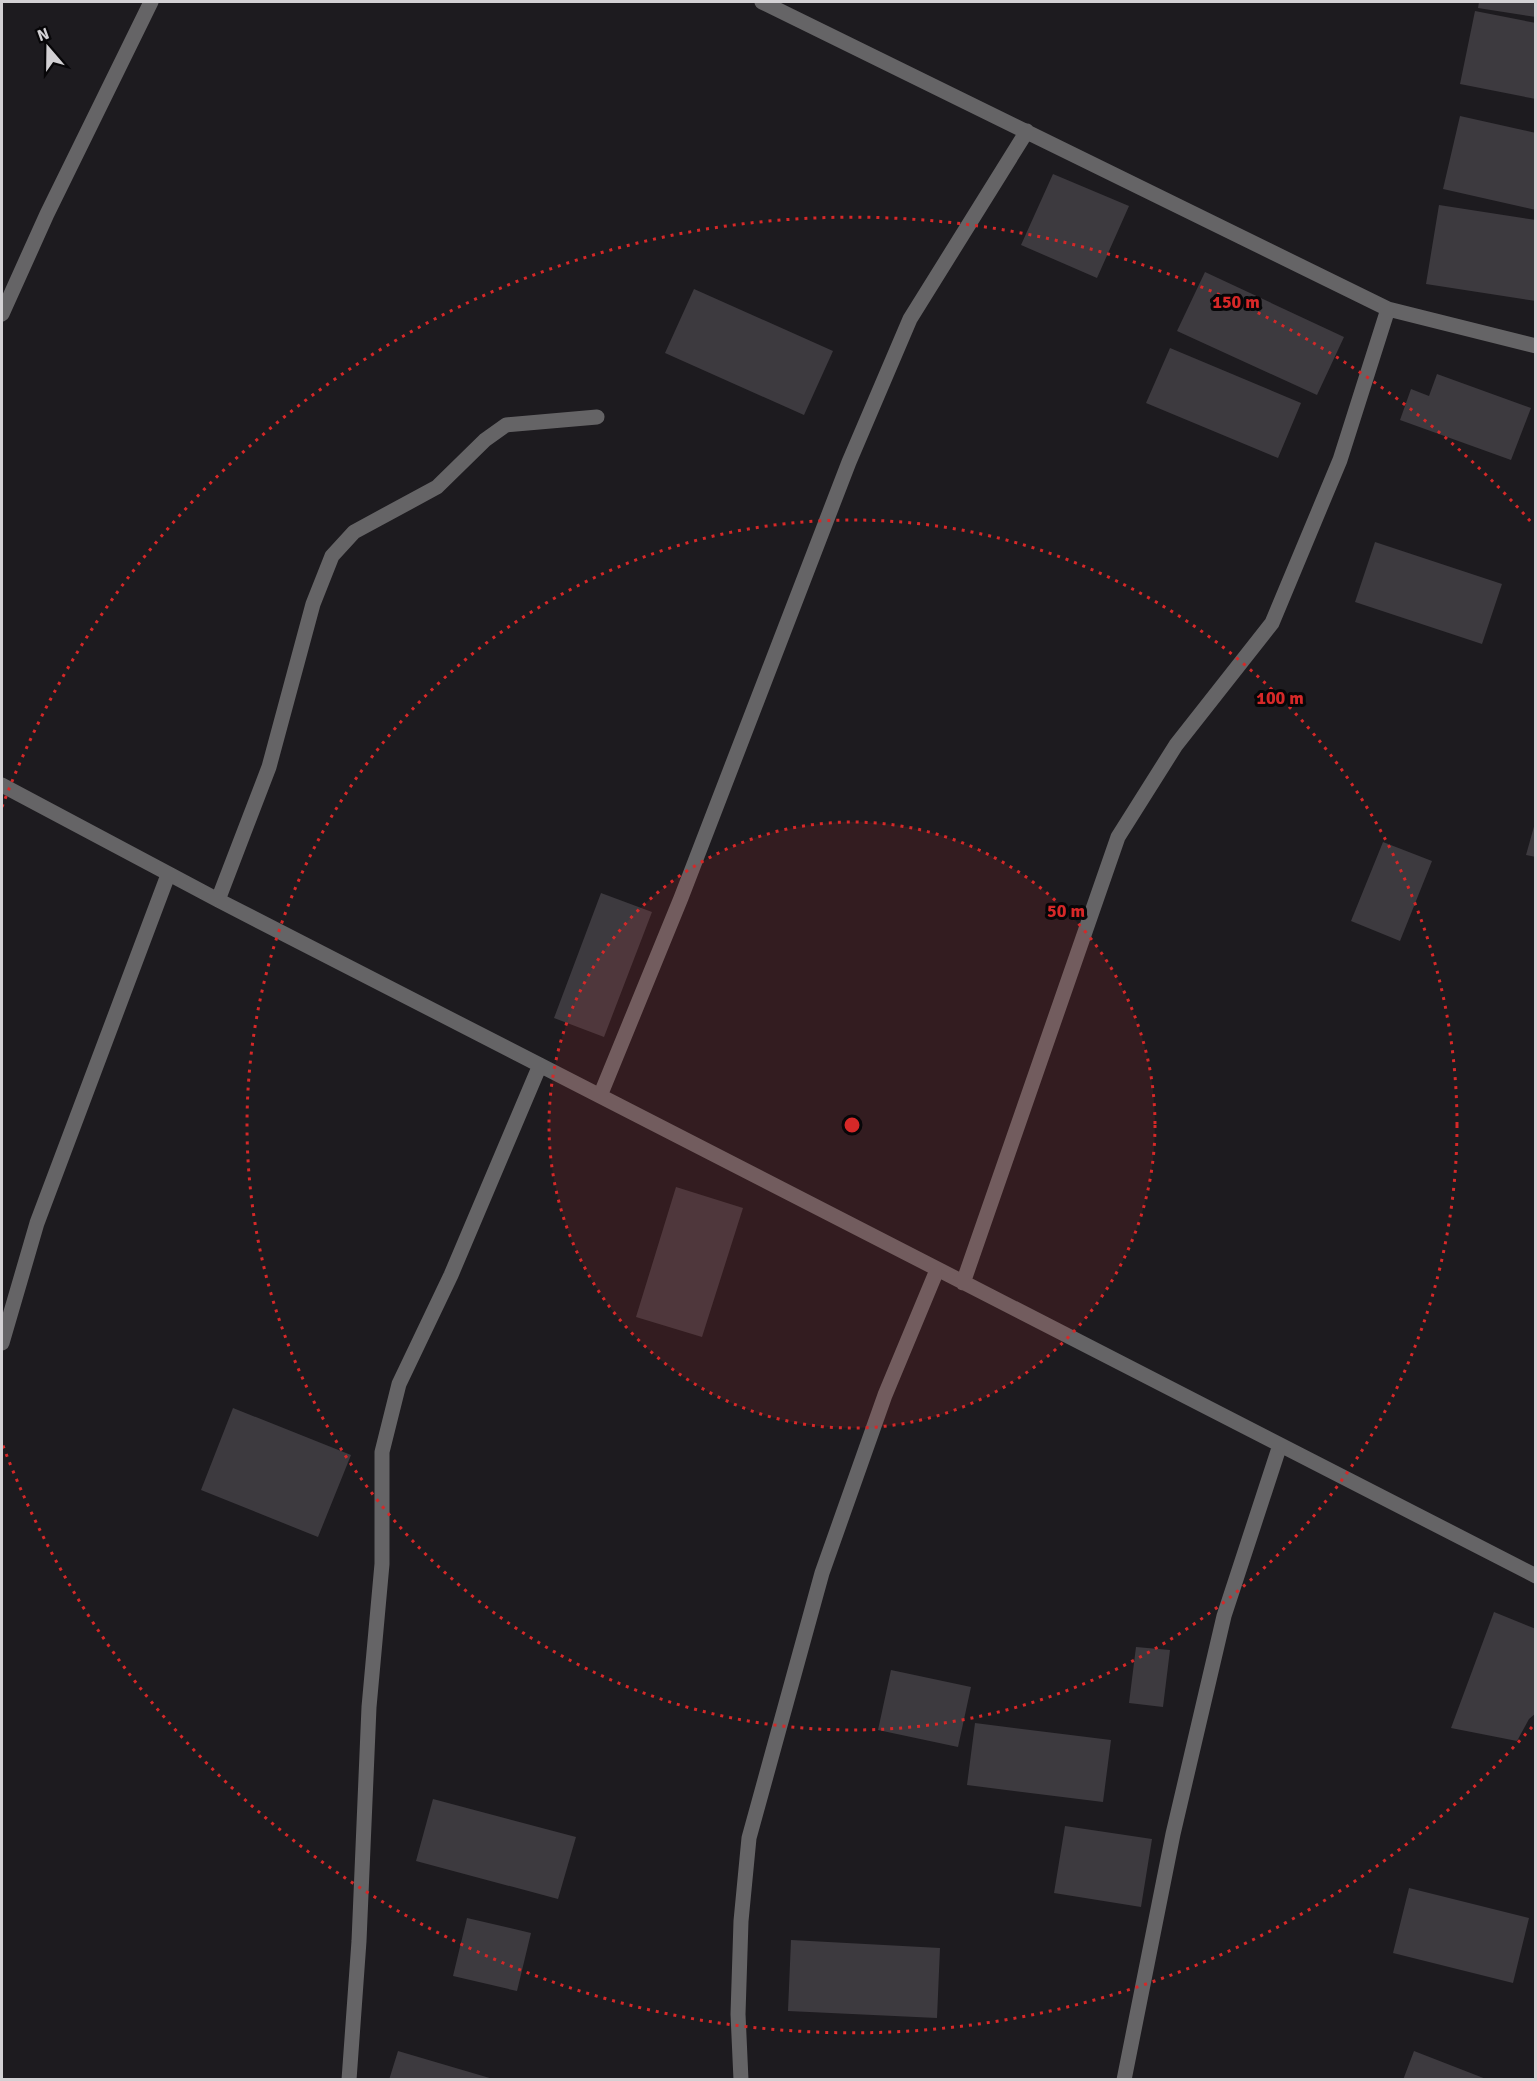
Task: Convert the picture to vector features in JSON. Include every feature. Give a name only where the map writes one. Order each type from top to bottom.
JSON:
[{"type":"street","points":[[2,314],[47,214],[151,2]]},
{"type":"street","points":[[762,2],[1388,309],[1536,346]]},
{"type":"street","points":[[600,1096],[685,887],[849,462],[910,319],[1027,131]]},
{"type":"street","points":[[963,1283],[1118,837],[1176,745],[1272,623],[1340,460],[1388,309]]},
{"type":"street","points":[[218,900],[269,767],[313,604],[332,556],[354,532],[436,487],[485,440],[506,425],[597,417]]},
{"type":"street","points":[[2,786],[168,875],[1536,1576]]},
{"type":"street","points":[[2,1343],[37,1222],[168,875]]},
{"type":"street","points":[[349,2079],[359,1941],[369,1707],[382,1564],[382,1452],[399,1384],[451,1275],[540,1065]]},
{"type":"street","points":[[741,2079],[738,2014],[741,1921],[748,1838],[822,1573],[885,1395],[937,1269]]},
{"type":"street","points":[[1124,2079],[1173,1834],[1224,1617],[1280,1445]]},
{"type":"building","points":[[1479,2],[1536,2],[1536,17],[1478,8]]},
{"type":"building","points":[[1475,11],[1536,23],[1536,99],[1460,84]]},
{"type":"building","points":[[1460,116],[1536,133],[1536,210],[1443,189]]},
{"type":"building","points":[[1053,174],[1129,206],[1097,278],[1021,245]]},
{"type":"building","points":[[1439,205],[1536,220],[1536,301],[1426,284]]},
{"type":"building","points":[[1205,272],[1344,337],[1317,395],[1177,331]]},
{"type":"building","points":[[694,289],[833,351],[804,415],[665,353]]},
{"type":"building","points":[[1170,348],[1301,403],[1278,458],[1146,403]]},
{"type":"building","points":[[1437,374],[1531,408],[1511,460],[1400,420],[1411,389],[1429,396]]},
{"type":"building","points":[[1375,542],[1502,584],[1482,644],[1355,602]]},
{"type":"building","points":[[1536,823],[1536,857],[1526,855]]},
{"type":"building","points":[[1383,842],[1432,861],[1400,941],[1351,921]]},
{"type":"building","points":[[601,893],[652,912],[604,1037],[554,1018]]},
{"type":"building","points":[[676,1187],[743,1208],[702,1337],[636,1317]]},
{"type":"building","points":[[233,1408],[351,1455],[318,1537],[201,1490]]},
{"type":"building","points":[[1494,1612],[1536,1629],[1536,1713],[1529,1719],[1517,1741],[1451,1728]]},
{"type":"building","points":[[1136,1647],[1170,1650],[1163,1707],[1129,1703]]},
{"type":"building","points":[[891,1670],[971,1687],[958,1747],[878,1730]]},
{"type":"building","points":[[975,1723],[1111,1740],[1103,1802],[967,1785]]},
{"type":"building","points":[[433,1799],[576,1837],[558,1899],[416,1861]]},
{"type":"building","points":[[1065,1826],[1152,1839],[1141,1907],[1054,1893]]},
{"type":"building","points":[[1409,1888],[1529,1918],[1513,1983],[1393,1953]]},
{"type":"building","points":[[467,1918],[531,1933],[517,1991],[453,1976]]},
{"type":"building","points":[[791,1940],[940,1948],[937,2018],[788,2011]]},
{"type":"building","points":[[398,2051],[493,2079],[493,2080],[389,2080]]},
{"type":"building","points":[[1414,2051],[1486,2079],[1486,2080],[1403,2080]]}]
